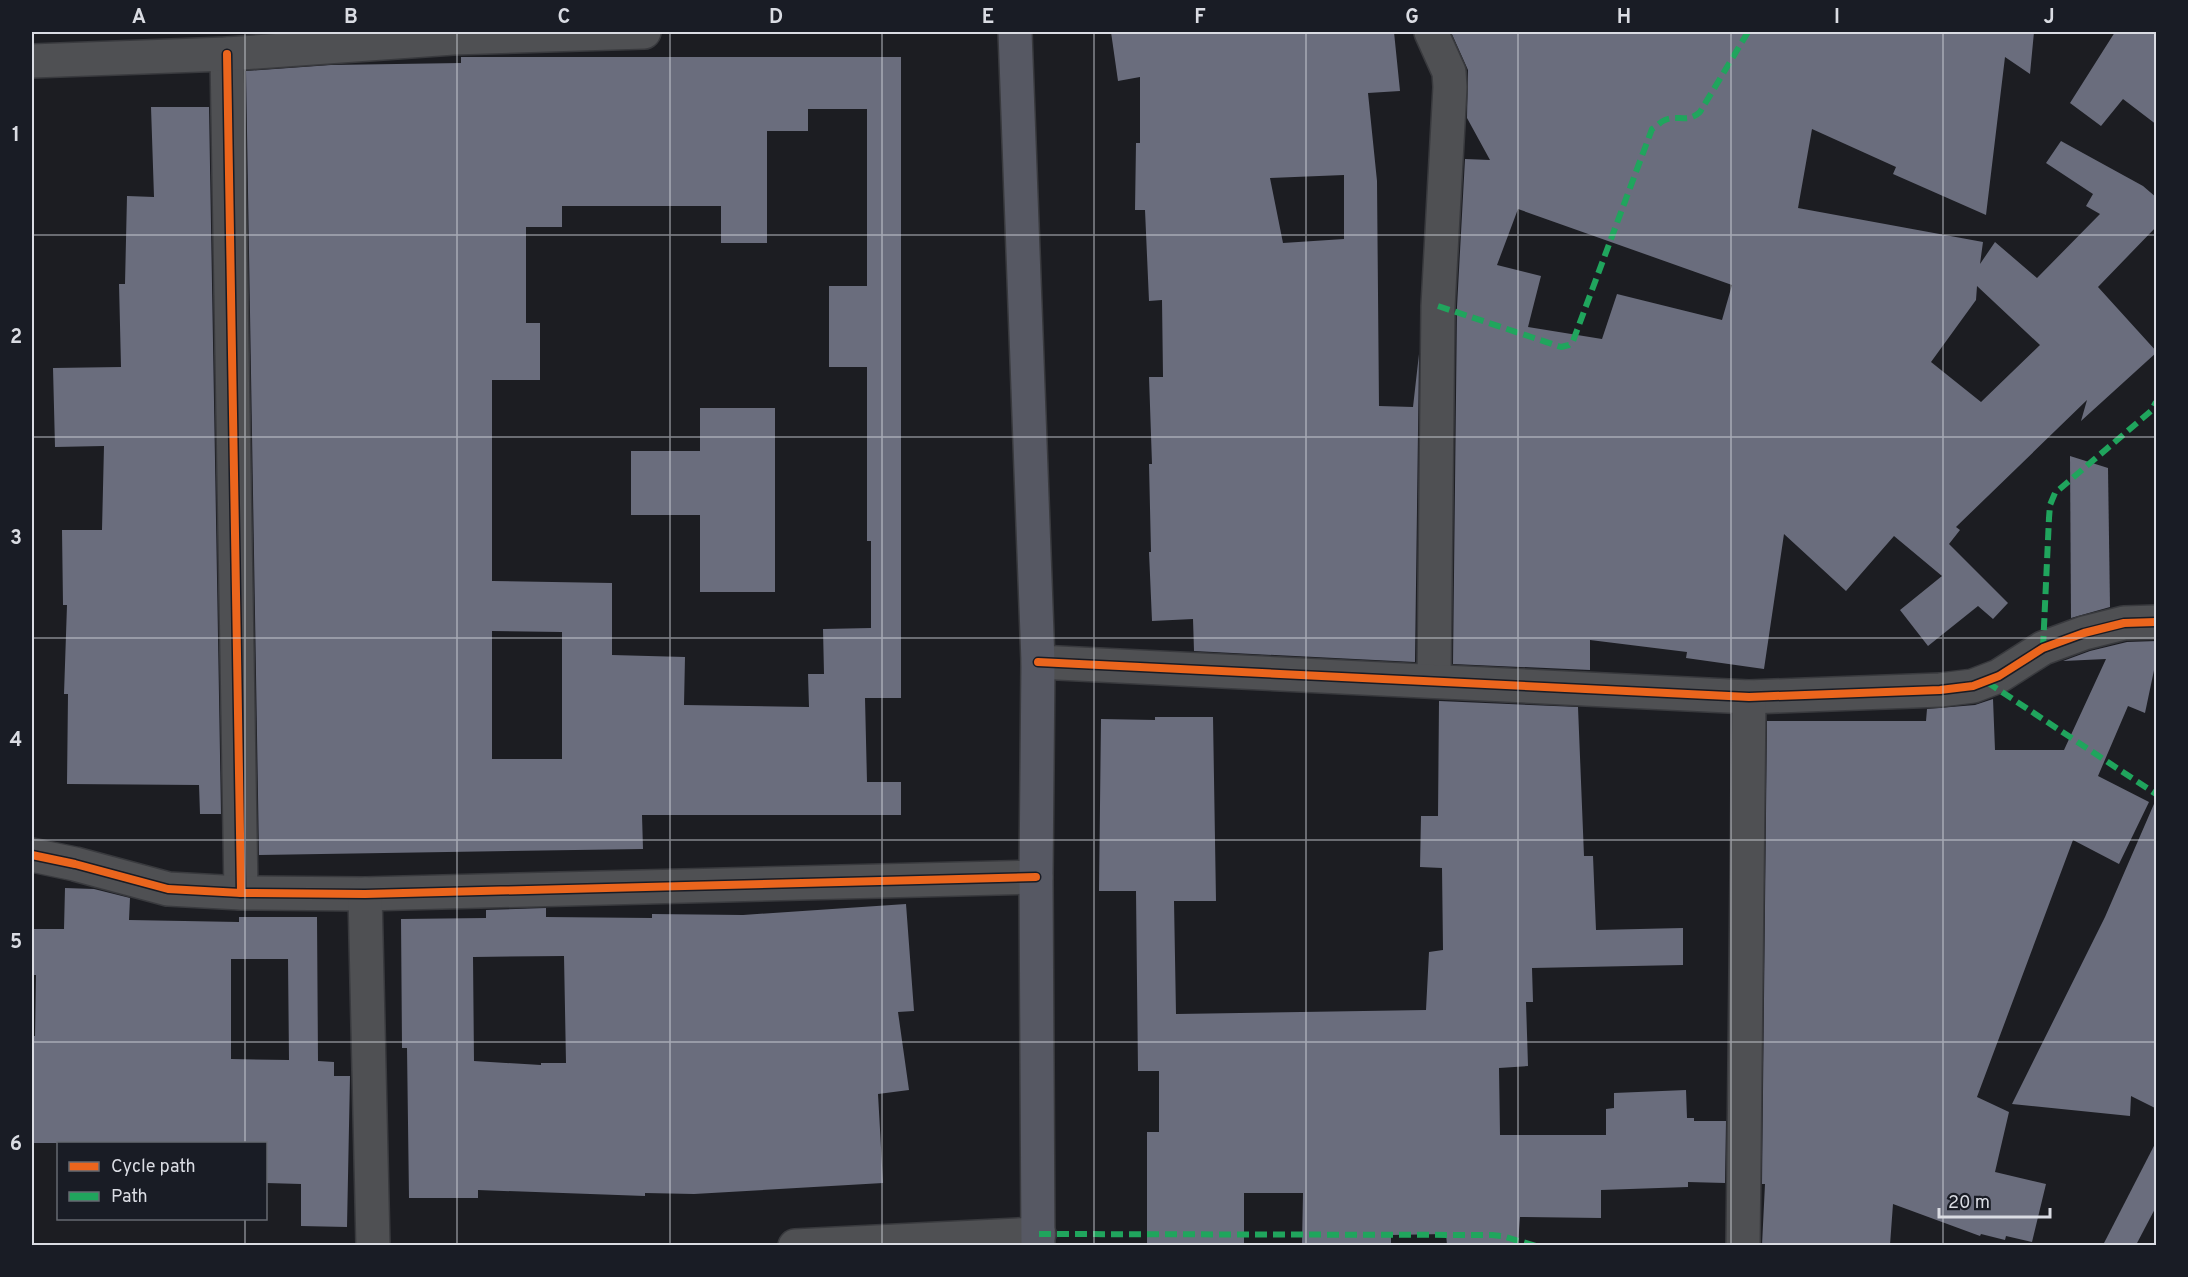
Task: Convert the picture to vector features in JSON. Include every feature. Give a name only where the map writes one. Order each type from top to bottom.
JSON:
[{"type":"highway","points":[[1015,32],[1038,662],[1036,877],[1038,1240]]},
{"type":"street","points":[[32,61],[227,54],[453,38],[644,32]]},
{"type":"street","points":[[1431,32],[1449,72],[1450,87],[1438,306],[1434,681]]},
{"type":"street","points":[[227,54],[241,893]]},
{"type":"street","points":[[1038,662],[1749,697],[1940,690],[1973,686],[1999,676],[2043,648],[2084,633],[2124,623],[2157,622]]},
{"type":"street","points":[[1743,1245],[1749,697]]},
{"type":"street","points":[[32,855],[168,889],[241,893],[365,894],[1036,877]]},
{"type":"street","points":[[365,894],[373,1245]]},
{"type":"street","points":[[795,1245],[1038,1240]]},
{"type":"building","points":[[1111,32],[1394,32],[1400,91],[1368,93],[1377,181],[1379,406],[1413,407],[1419,354],[1415,662],[1194,651],[1193,619],[1152,621],[1149,552],[1151,552],[1149,464],[1152,464],[1149,377],[1163,377],[1162,300],[1149,301],[1145,210],[1135,210],[1136,143],[1140,143],[1140,77],[1118,81]],"holes":[[[1344,175],[1344,239],[1283,243],[1270,178]]]},
{"type":"building","points":[[1451,32],[2034,32],[2030,74],[2005,57],[1986,215],[1893,174],[1896,167],[1812,129],[1798,208],[1983,242],[1980,264],[1995,242],[2037,278],[2100,214],[2086,206],[2093,194],[2046,163],[2061,141],[2143,186],[2157,198],[2157,226],[2098,287],[2157,352],[2081,421],[2087,400],[1956,527],[1960,530],[1949,544],[2008,603],[1993,619],[1978,606],[1928,646],[1900,610],[1942,576],[1894,536],[1846,591],[1784,534],[1764,669],[1686,658],[1687,652],[1590,640],[1590,670],[1453,664],[1457,307],[1465,159],[1490,160],[1467,118],[1468,70]],"holes":[[[1518,209],[1732,285],[1722,320],[1617,294],[1602,339],[1528,327],[1541,276],[1497,265]],[[1977,286],[2040,345],[1981,402],[1931,362],[1976,300]]]},
{"type":"building","points":[[2115,32],[2157,32],[2157,125],[2123,99],[2101,126],[2070,103]]},
{"type":"building","points":[[461,57],[901,57],[901,698],[865,698],[867,782],[901,782],[901,815],[642,815],[643,849],[259,855],[246,71],[331,65],[461,63]],"holes":[[[808,109],[867,109],[867,286],[829,286],[829,367],[867,367],[867,541],[871,541],[871,628],[823,629],[824,674],[808,674],[809,707],[684,705],[685,657],[612,655],[612,583],[492,581],[492,380],[540,380],[540,323],[526,323],[526,227],[562,227],[562,206],[721,206],[721,243],[767,243],[767,131],[808,131]],[[492,631],[562,632],[562,759],[492,759]]]},
{"type":"building","points":[[151,107],[209,107],[221,814],[200,814],[199,785],[67,784],[68,694],[64,694],[67,605],[63,605],[62,530],[102,530],[104,446],[55,447],[53,368],[121,367],[119,284],[125,284],[127,196],[154,197]]},
{"type":"building","points":[[700,408],[775,408],[775,592],[700,592],[700,515],[631,515],[631,451],[700,451]]},
{"type":"building","points":[[2070,456],[2108,468],[2110,607],[2071,618]]},
{"type":"building","points":[[2157,641],[2157,656],[2145,713],[2128,706],[2098,776],[2149,802],[2119,864],[2073,840],[1977,1097],[2009,1112],[1995,1172],[2046,1184],[2032,1242],[2006,1236],[2005,1240],[1981,1234],[1980,1236],[1893,1204],[1890,1245],[1762,1245],[1765,1184],[1762,1184],[1767,721],[1926,721],[1927,709],[1975,705],[1993,699],[1995,750],[2064,750],[2106,659],[2063,661],[2090,651],[2127,642]]},
{"type":"building","points":[[1439,701],[1578,707],[1584,856],[1593,856],[1596,930],[1683,928],[1683,965],[1532,968],[1533,1002],[1526,1002],[1528,1066],[1499,1068],[1500,1135],[1606,1135],[1606,1109],[1614,1108],[1614,1093],[1686,1090],[1687,1118],[1694,1118],[1694,1121],[1726,1121],[1725,1183],[1688,1182],[1688,1187],[1601,1190],[1601,1218],[1520,1217],[1518,1245],[1447,1245],[1446,1234],[1391,1235],[1391,1245],[1302,1245],[1303,1193],[1244,1193],[1244,1245],[1147,1245],[1147,1132],[1159,1132],[1159,1071],[1138,1071],[1136,891],[1099,891],[1101,719],[1155,720],[1155,717],[1213,717],[1216,901],[1174,901],[1176,1014],[1426,1010],[1429,952],[1443,950],[1442,868],[1420,867],[1421,816],[1438,816]]},
{"type":"building","points":[[2157,797],[2157,1109],[2131,1096],[2130,1116],[2012,1104],[2105,917]]},
{"type":"building","points":[[65,888],[94,889],[130,898],[129,920],[239,922],[239,917],[317,917],[318,1061],[334,1062],[334,1076],[350,1076],[347,1227],[301,1226],[301,1184],[267,1183],[267,1142],[32,1143],[32,1036],[35,1036],[36,975],[32,975],[32,929],[64,929]],"holes":[[[231,959],[288,959],[289,1060],[231,1059]]]},
{"type":"building","points":[[906,904],[914,1011],[898,1012],[909,1090],[878,1094],[883,1183],[694,1194],[645,1193],[645,1196],[478,1190],[478,1198],[409,1198],[407,1048],[402,1048],[401,919],[486,918],[486,910],[546,908],[546,917],[652,918],[652,914],[743,915]],"holes":[[[564,956],[566,1063],[541,1063],[541,1065],[474,1061],[473,957]]]},
{"type":"building","points":[[2157,1140],[2157,1205],[2136,1245],[2103,1245]]},
{"type":"marked path","points":[[1438,306],[1561,347],[1569,345],[1573,341],[1652,129],[1670,118],[1687,118],[1700,112],[1748,32]]},
{"type":"marked path","points":[[2043,648],[2050,505],[2055,493],[2151,411],[2156,402]]},
{"type":"marked path","points":[[1987,682],[2156,794]]},
{"type":"marked path","points":[[1039,1234],[1492,1235],[1536,1246]]},
{"type":"cycle path","points":[[227,54],[241,893]]},
{"type":"cycle path","points":[[1038,662],[1749,697],[1940,690],[1973,686],[1999,676],[2043,648],[2084,633],[2124,623],[2156,622]]},
{"type":"cycle path","points":[[32,855],[168,889],[241,893],[365,894],[1036,877]]}]
